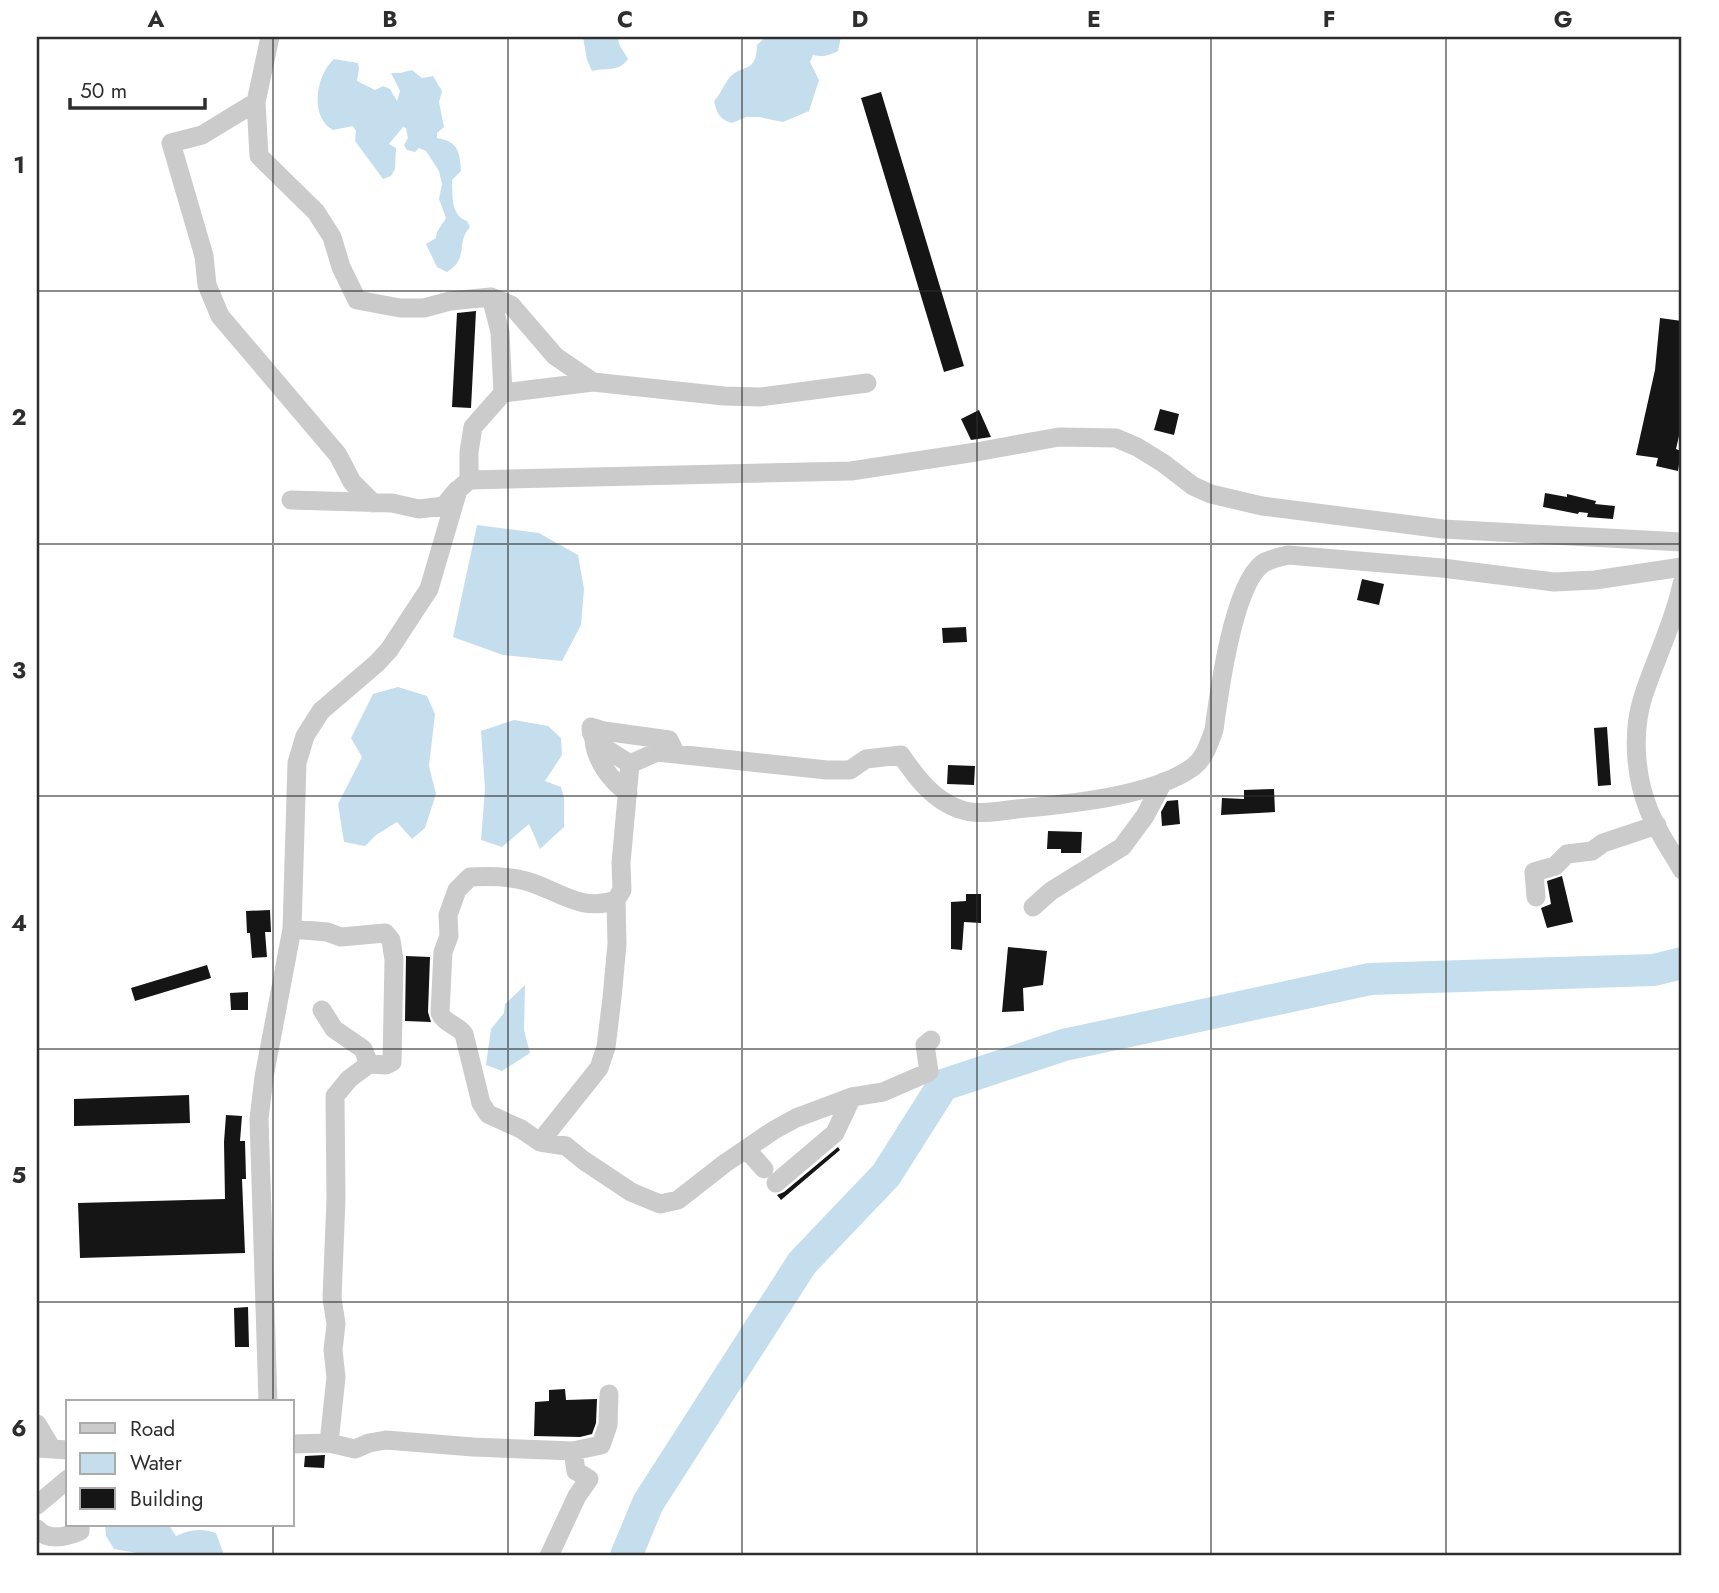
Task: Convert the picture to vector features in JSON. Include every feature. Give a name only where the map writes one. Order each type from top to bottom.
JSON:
[{"type":"street","points":[[270,37],[256,102],[259,156],[316,212],[332,237],[341,267],[356,300],[400,308],[424,308],[450,301],[491,297],[511,305],[555,356],[593,382]]},
{"type":"street","points":[[256,102],[202,135],[171,143],[204,257],[207,285],[220,316],[329,445],[352,482],[373,503]]},
{"type":"street","points":[[491,297],[500,332],[503,393]]},
{"type":"street","points":[[268,1400],[259,1119],[264,1077],[292,929],[297,764],[305,736],[321,711],[377,663],[429,589],[463,485],[473,427],[503,393],[593,382],[724,396],[760,397],[867,383]]},
{"type":"street","points":[[290,500],[392,503],[419,509],[444,506],[463,485],[851,471],[976,453],[1059,437],[1116,438],[1137,447],[1194,486],[1211,494],[1262,506],[1443,530],[1682,542]]},
{"type":"street","points":[[630,764],[657,752],[675,752],[827,770],[850,770],[866,759],[901,755],[919,782],[940,799],[959,809],[978,812],[1051,807],[1101,798],[1163,782],[1195,765],[1208,746],[1214,730],[1233,628],[1249,579],[1264,562],[1288,555],[1442,568],[1554,582],[1595,580],[1682,567]]},
{"type":"street","points":[[1682,584],[1644,694],[1636,743],[1642,790],[1657,825],[1682,870]]},
{"type":"street","points":[[630,764],[594,740],[590,734],[591,727],[669,740],[675,752]]},
{"type":"street","points":[[594,740],[595,752],[600,762],[620,788],[628,793]]},
{"type":"street","points":[[540,1142],[599,1068],[606,1047],[617,944],[616,900],[622,890],[621,863],[630,764]]},
{"type":"street","points":[[1033,907],[1051,891],[1122,846],[1145,816],[1163,782]]},
{"type":"street","points":[[1536,897],[1534,872],[1555,866],[1567,854],[1591,851],[1603,844],[1657,825]]},
{"type":"street","points":[[616,900],[592,905],[561,896],[528,881],[488,876],[470,877],[457,890],[448,915],[449,936],[443,952],[440,1013],[442,1019],[458,1027],[464,1034],[481,1103],[488,1114],[540,1142],[566,1146],[631,1192],[660,1204],[678,1200],[746,1149],[796,1118],[852,1097],[883,1091],[929,1072],[925,1045],[931,1040]]},
{"type":"street","points":[[292,929],[327,932],[341,937],[385,933],[391,940],[394,985],[392,1062],[386,1065],[369,1064],[348,1080],[335,1096],[336,1199],[332,1298],[336,1324],[333,1350],[336,1377],[329,1443]]},
{"type":"street","points":[[322,1010],[334,1029],[363,1049],[369,1064]]},
{"type":"street","points":[[746,1149],[770,1176],[835,1133],[852,1097]]},
{"type":"street","points":[[516,1127],[555,1122]]},
{"type":"street","points":[[294,1444],[329,1443],[355,1449],[386,1440],[573,1451],[601,1445],[608,1425],[609,1394]]},
{"type":"street","points":[[37,1424],[52,1449]]},
{"type":"street","points":[[549,1556],[577,1496],[589,1479],[576,1471],[573,1451]]},
{"type":"street","points":[[37,1505],[66,1481]]},
{"type":"street","points":[[37,1529],[41,1534],[52,1537],[68,1536],[80,1531],[80,1526]]},
{"type":"water","points":[[583,37],[618,37],[628,59],[616,68],[592,71]]},
{"type":"water","points":[[766,37],[841,37],[838,51],[826,56],[813,55],[810,62],[819,80],[809,111],[783,122],[759,117],[746,117],[732,123],[724,120],[714,101],[730,77],[752,64],[757,45]]},
{"type":"water","points":[[334,59],[358,63],[357,81],[375,90],[383,86],[390,89],[397,101],[400,91],[391,73],[412,70],[422,78],[433,76],[442,91],[439,102],[444,127],[437,133],[437,138],[454,145],[459,153],[461,171],[452,180],[453,204],[470,227],[463,239],[458,261],[447,272],[437,267],[426,244],[436,238],[446,218],[439,199],[442,184],[439,171],[426,151],[419,148],[415,152],[407,150],[404,145],[408,138],[406,128],[403,127],[389,144],[396,148],[395,169],[391,176],[383,179],[355,141],[356,131],[353,126],[333,130],[325,124],[318,106],[319,85]]},
{"type":"water","points":[[477,525],[539,533],[578,555],[584,589],[581,625],[562,661],[503,655],[453,637]]},
{"type":"water","points":[[398,687],[427,696],[435,714],[429,766],[436,794],[425,828],[412,839],[397,822],[376,835],[365,846],[344,842],[338,804],[362,757],[351,738],[373,694]]},
{"type":"water","points":[[514,720],[548,726],[561,738],[562,755],[545,781],[561,787],[564,798],[564,827],[540,849],[529,824],[502,847],[481,840],[485,789],[481,731]]},
{"type":"water","points":[[525,985],[524,1030],[530,1053],[502,1071],[486,1065],[491,1029],[504,1013],[505,1004]]},
{"type":"water","points":[[105,1526],[170,1526],[176,1536],[196,1530],[211,1531],[216,1533],[224,1555],[154,1556],[114,1549],[106,1536]]},
{"type":"building","points":[[881,92],[964,366],[944,372],[861,98]]},
{"type":"building","points":[[476,311],[471,408],[452,407],[457,313]]},
{"type":"building","points":[[1660,318],[1682,321],[1682,423],[1676,449],[1681,451],[1678,471],[1656,466],[1658,458],[1636,455],[1655,370]]},
{"type":"building","points":[[1160,409],[1179,414],[1174,435],[1154,430]]},
{"type":"building","points":[[979,410],[991,437],[971,440],[961,419]]},
{"type":"building","points":[[1545,493],[1567,497],[1567,494],[1596,501],[1595,504],[1615,506],[1613,519],[1587,517],[1588,513],[1578,514],[1543,507]]},
{"type":"building","points":[[1362,579],[1384,584],[1379,605],[1357,600]]},
{"type":"building","points":[[966,627],[967,642],[943,643],[942,628]]},
{"type":"building","points":[[1607,727],[1611,785],[1598,786],[1594,728]]},
{"type":"building","points":[[948,765],[975,766],[974,785],[947,784]]},
{"type":"building","points":[[1274,789],[1275,812],[1221,815],[1222,798],[1244,799],[1244,790]]},
{"type":"building","points":[[1178,800],[1180,824],[1162,826],[1161,812],[1167,801]]},
{"type":"building","points":[[1048,831],[1082,832],[1081,853],[1061,853],[1061,849],[1047,849]]},
{"type":"building","points":[[1562,876],[1573,922],[1547,928],[1541,908],[1551,904],[1547,881]]},
{"type":"building","points":[[966,894],[981,894],[981,923],[964,922],[962,950],[951,949],[951,902],[966,901]]},
{"type":"building","points":[[270,910],[271,932],[265,932],[267,957],[252,958],[246,911]]},
{"type":"building","points":[[1008,947],[1047,951],[1043,985],[1023,988],[1024,1011],[1002,1012]]},
{"type":"building","points":[[406,956],[430,957],[428,1012],[431,1022],[405,1021]]},
{"type":"building","points":[[207,965],[211,978],[135,1001],[131,988]]},
{"type":"building","points":[[248,992],[248,1010],[231,1010],[230,993]]},
{"type":"building","points":[[189,1095],[190,1123],[74,1126],[74,1099]]},
{"type":"building","points":[[226,1115],[242,1116],[240,1141],[245,1141],[246,1179],[242,1179],[245,1253],[80,1258],[78,1203],[225,1199]]},
{"type":"building","points":[[838,1147],[840,1150],[781,1200],[777,1195]]},
{"type":"building","points":[[248,1307],[249,1347],[235,1347],[234,1308]]},
{"type":"building","points":[[565,1389],[566,1400],[597,1399],[596,1423],[592,1434],[580,1437],[534,1436],[535,1402],[549,1401],[549,1390]]},
{"type":"building","points":[[325,1455],[324,1468],[304,1467],[305,1456]]},
{"type":"waterway","points":[[626,1556],[648,1503],[802,1263],[886,1175],[943,1085],[1064,1045],[1370,979],[1654,970],[1682,963]]}]
